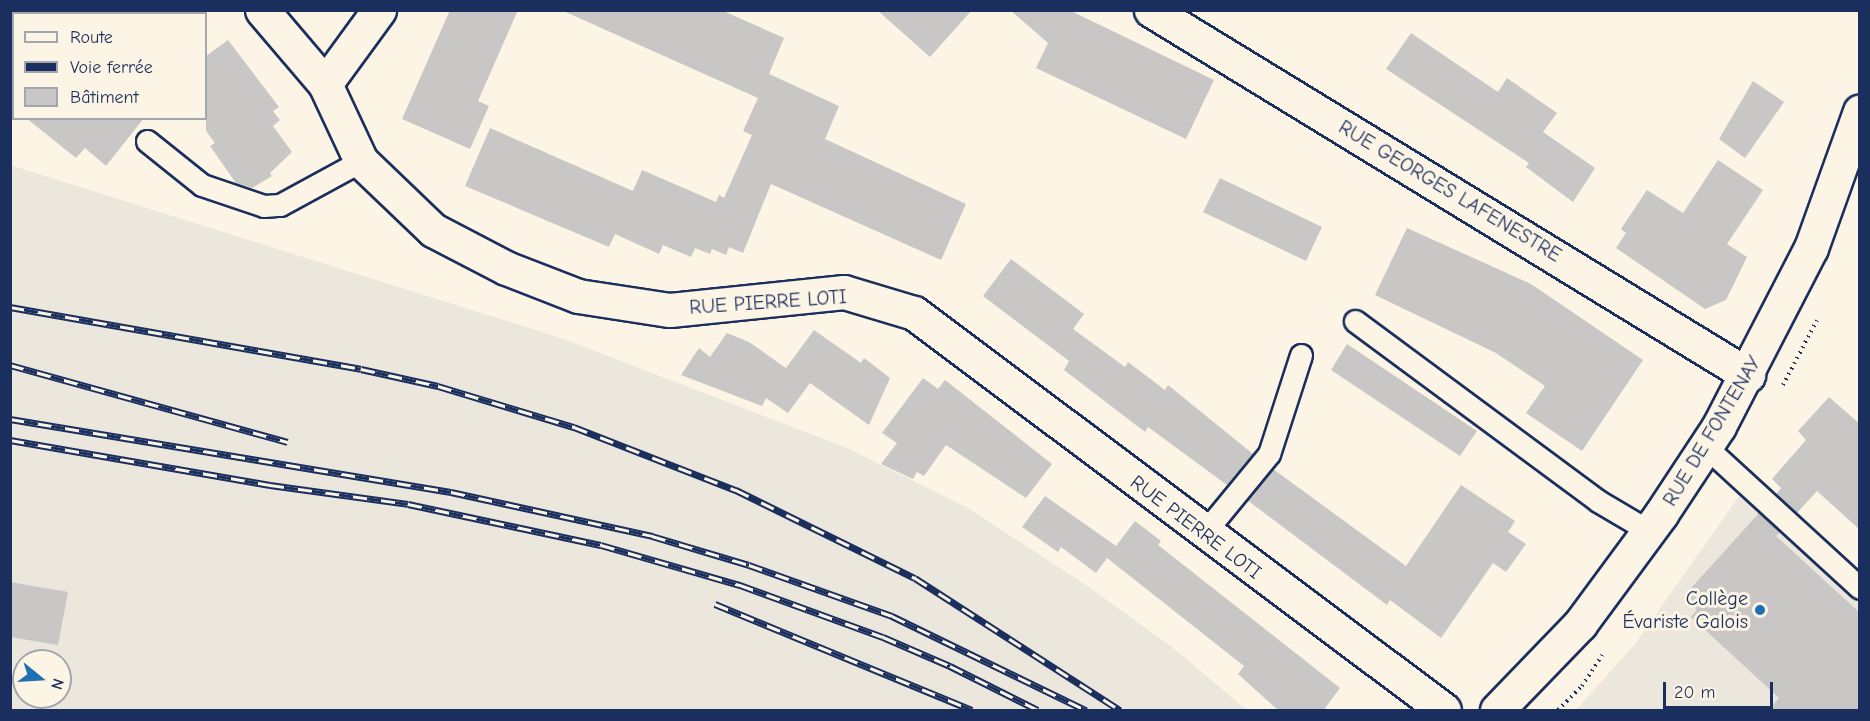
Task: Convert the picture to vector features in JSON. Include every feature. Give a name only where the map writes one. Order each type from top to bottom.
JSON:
[{"type":"street","name":"RUE PIERRE LOTI","points":[[262,10],[325,84],[361,160],[433,230],[506,268],[578,296],[670,309],[844,292],[914,313],[1444,711]]},
{"type":"street","points":[[325,84],[379,10]]},
{"type":"street","name":"RUE GEORGES LAFENESTRE","points":[[1150,10],[1748,375]]},
{"type":"street","name":"RUE DE FONTENAY","points":[[1497,711],[1580,624],[1649,531],[1748,375],[1811,248],[1832,195],[1860,111]]},
{"type":"street","points":[[1832,195],[1860,163]]},
{"type":"lane","points":[[147,141],[202,185],[264,206],[280,205],[361,160]]},
{"type":"lane","points":[[1355,321],[1598,501],[1649,531]]},
{"type":"lane","points":[[1204,533],[1269,454],[1301,355]]},
{"type":"lane","points":[[1705,446],[1860,588]]},
{"type":"shaded area","points":[[10,165],[561,338],[847,448],[968,508],[1089,587],[1173,648],[1247,710],[11,710]]},
{"type":"shaded area","name":"Collège Évariste Galois","points":[[1751,479],[1859,576],[1859,710],[1576,710],[1635,644]]},
{"type":"building","points":[[450,10],[518,10],[478,101],[489,106],[470,149],[402,119]]},
{"type":"building","points":[[561,10],[721,10],[784,38],[769,74],[839,106],[825,139],[966,204],[941,260],[771,184],[743,253],[729,247],[726,255],[712,249],[710,254],[695,248],[691,257],[663,245],[659,254],[615,234],[609,247],[465,186],[490,128],[633,191],[642,170],[716,202],[719,195],[724,198],[752,135],[743,131],[758,98]]},
{"type":"building","points":[[877,10],[972,10],[930,57]]},
{"type":"building","points":[[1010,10],[1069,10],[1214,80],[1186,139],[1036,68],[1048,43]]},
{"type":"building","points":[[1411,33],[1498,92],[1507,78],[1557,113],[1543,132],[1595,168],[1573,202],[1526,167],[1529,163],[1386,69]]},
{"type":"building","points":[[228,40],[279,107],[273,111],[280,120],[273,126],[292,152],[270,173],[272,176],[252,188],[236,183],[210,146],[215,143],[206,131],[207,55]]},
{"type":"building","points":[[1753,81],[1784,102],[1745,158],[1719,139]]},
{"type":"building","points":[[28,120],[142,120],[106,166],[85,148],[76,158]]},
{"type":"building","points":[[1718,160],[1763,190],[1727,244],[1747,257],[1726,300],[1705,309],[1616,248],[1626,233],[1621,229],[1647,190],[1683,213]]},
{"type":"building","points":[[1220,178],[1322,227],[1306,261],[1203,212]]},
{"type":"building","points":[[1407,228],[1531,284],[1643,360],[1582,451],[1526,413],[1545,386],[1496,353],[1375,295]]},
{"type":"building","points":[[1011,259],[1084,314],[1073,329],[1125,367],[1128,362],[1165,390],[1168,385],[1253,454],[1227,485],[1148,427],[1145,432],[1064,370],[1069,361],[983,296]]},
{"type":"building","points":[[814,330],[861,363],[864,358],[890,378],[869,425],[810,383],[788,413],[766,398],[762,406],[681,375],[699,348],[710,357],[727,333],[749,342],[786,368]]},
{"type":"building","points":[[1347,344],[1477,431],[1460,456],[1331,370]]},
{"type":"building","points":[[923,378],[938,389],[945,380],[1052,464],[1026,498],[946,445],[924,476],[917,472],[913,479],[881,464],[897,443],[882,433]]},
{"type":"building","points":[[1829,397],[1860,424],[1860,530],[1817,491],[1797,513],[1776,494],[1781,488],[1772,479],[1806,440],[1798,431]]},
{"type":"building","points":[[1273,469],[1406,566],[1461,485],[1515,521],[1508,532],[1526,544],[1506,572],[1493,563],[1441,638],[1390,600],[1387,605],[1247,500]]},
{"type":"building","points":[[1045,496],[1116,546],[1135,521],[1161,541],[1158,545],[1340,688],[1323,711],[1279,711],[1238,674],[1244,666],[1107,558],[1096,573],[1061,547],[1058,552],[1022,527]]},
{"type":"building","points":[[1759,513],[1780,532],[1776,536],[1860,613],[1860,711],[1768,711],[1779,698],[1691,617],[1697,610],[1683,597]]},
{"type":"building","points":[[10,582],[68,592],[58,645],[10,637]]},
{"type":"railway","points":[[10,307],[361,369],[438,386],[574,427],[736,490],[915,578],[1120,710]]},
{"type":"railway","points":[[10,365],[288,442]]},
{"type":"railway","points":[[10,419],[451,492],[652,536],[749,565],[892,616],[1086,710]]},
{"type":"railway","points":[[10,440],[270,485],[408,504],[601,545],[740,585],[883,637],[950,666],[1038,710]]},
{"type":"railway","points":[[715,604],[972,710]]},
{"type":"place","name":"Collège Évariste Galois","points":[[1760,610]]}]
